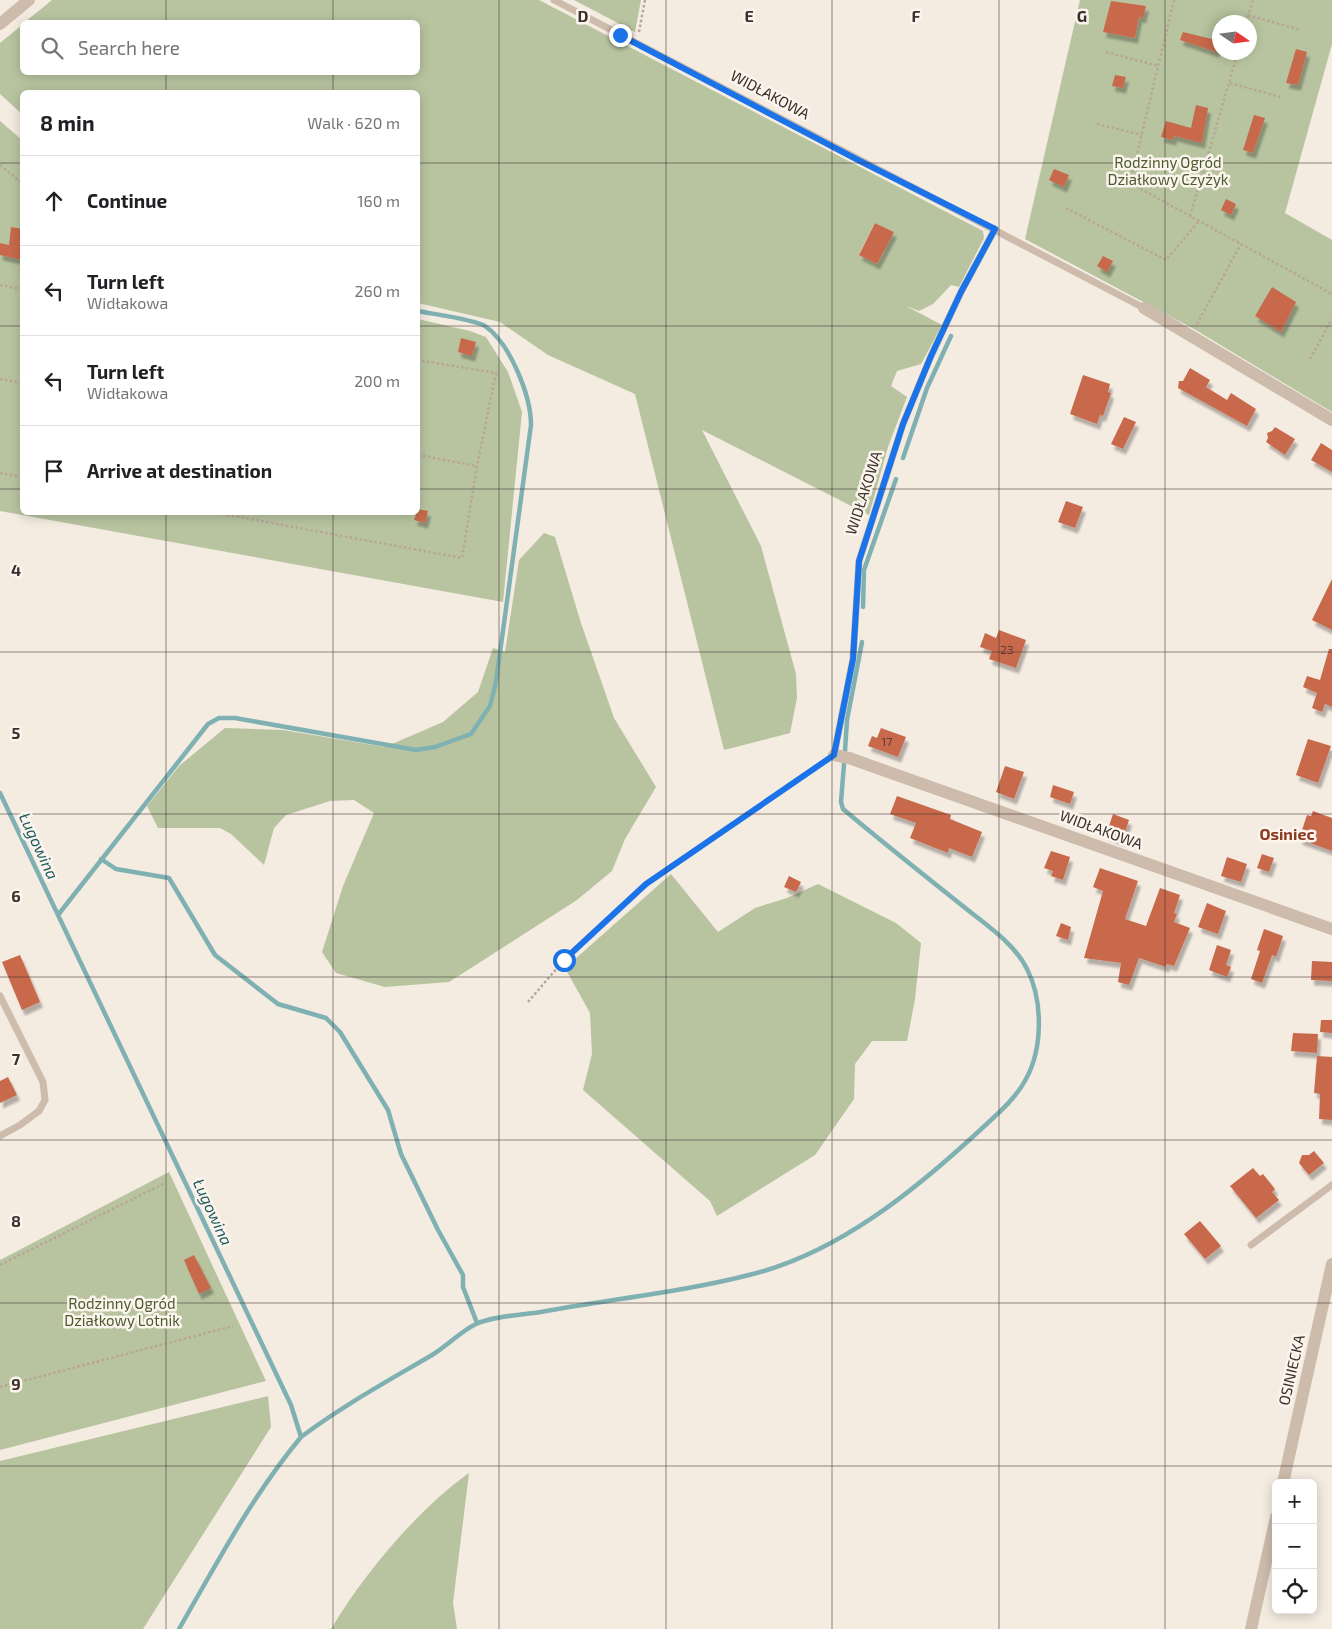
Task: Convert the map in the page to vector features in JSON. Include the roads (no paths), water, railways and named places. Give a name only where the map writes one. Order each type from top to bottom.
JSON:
[{"type":"street","points":[[0,24],[29,0]]},
{"type":"street","points":[[1144,308],[1332,420]]},
{"type":"street","name":"WIDŁAKOWA","points":[[834,755],[849,758],[1332,929]]},
{"type":"street","name":"OSINIECKA","points":[[1284,1479],[1332,1264]]},
{"type":"street","points":[[1251,1629],[1274,1524]]},
{"type":"lane","name":"WIDŁAKOWA","points":[[554,0],[995,229],[961,292],[906,416],[859,561],[853,659],[834,755]]},
{"type":"lane","points":[[995,229],[1144,308]]},
{"type":"lane","points":[[0,996],[43,1082],[44,1100],[39,1111],[33,1116],[20,1126],[0,1136]]},
{"type":"lane","points":[[1251,1245],[1332,1185]]},
{"type":"waterway","points":[[58,915],[208,724],[219,718],[235,718],[416,750],[435,747],[471,734],[490,706],[496,682],[531,425],[530,413],[523,385],[511,357],[494,334],[480,323],[420,311]]},
{"type":"waterway","points":[[903,458],[927,388],[951,336]]},
{"type":"waterway","points":[[863,607],[864,570],[896,479]]},
{"type":"waterway","points":[[845,751],[847,720],[862,642]]},
{"type":"waterway","points":[[301,1437],[349,1404],[432,1355],[465,1331],[483,1321],[674,1291],[727,1280],[785,1264],[815,1251],[874,1217],[928,1176],[998,1114],[1016,1094],[1032,1067],[1038,1039],[1039,1024],[1036,995],[1027,969],[1014,950],[997,933],[843,809],[841,802],[844,764]]},
{"type":"waterway","name":"Ługowina","points":[[0,793],[291,1405],[301,1437],[283,1459],[251,1506],[179,1629]]},
{"type":"waterway","points":[[101,859],[116,869],[169,878],[215,955],[278,1004],[326,1018],[340,1032],[388,1110],[401,1154],[438,1230],[463,1275],[463,1287],[477,1323]]},
{"type":"district","name":"Osiniec","points":[[1287,834]]},
{"type":"park label","name":"Rodzinny Ogród Działkowy Czyżyk","points":[[1168,172]]},
{"type":"park label","name":"Rodzinny Ogród Działkowy Lotnik","points":[[122,1312]]}]
